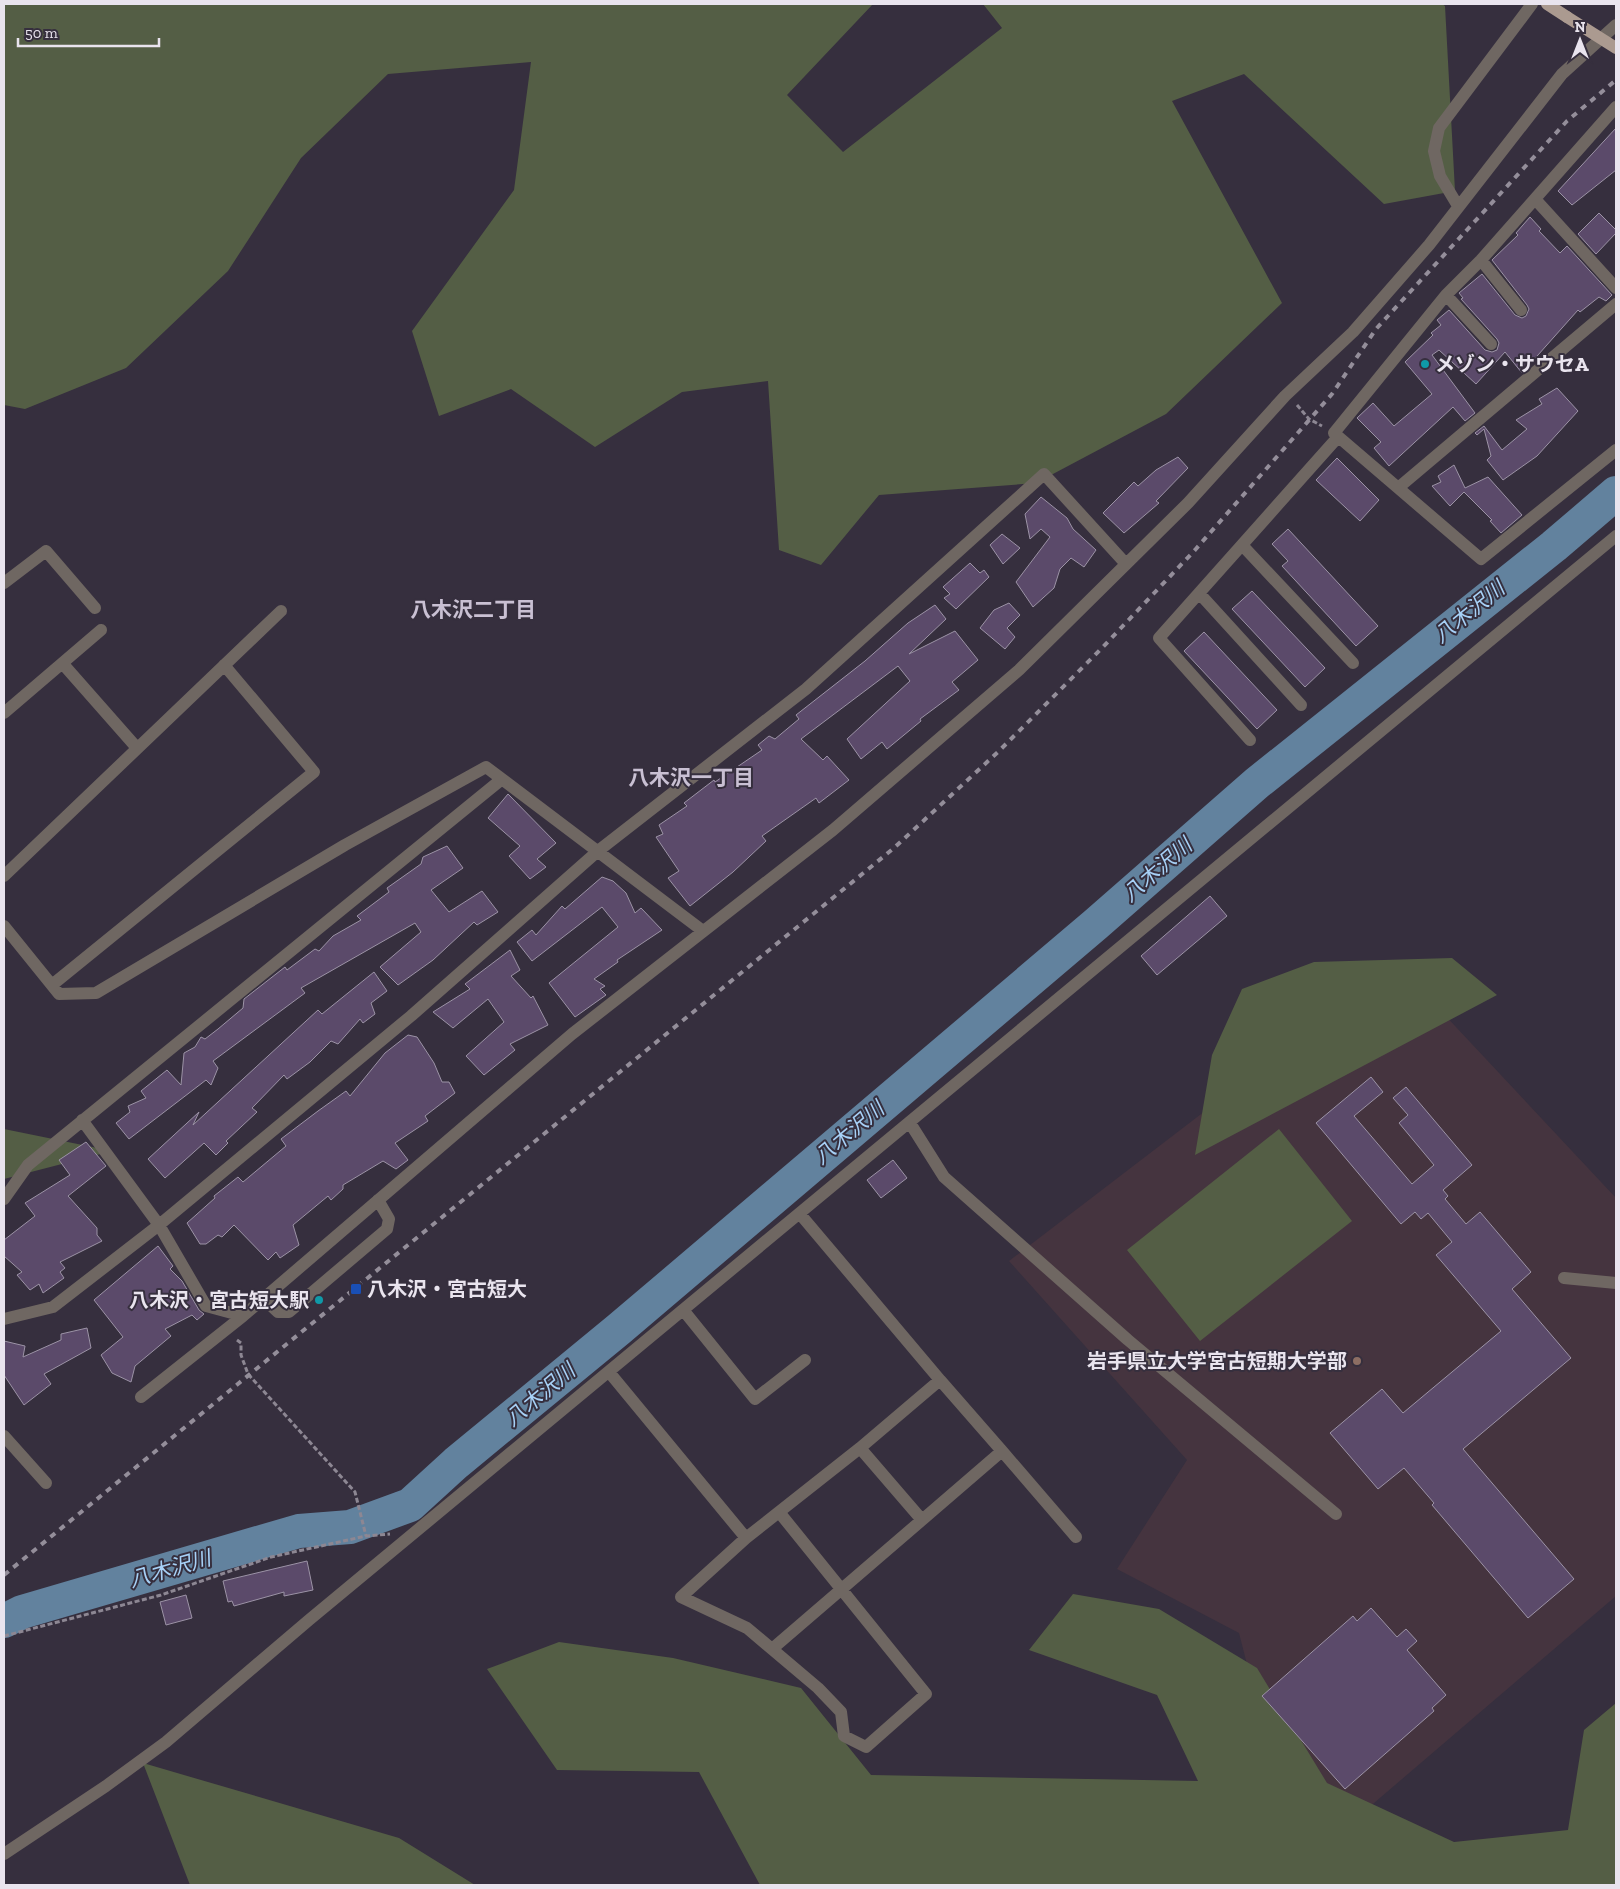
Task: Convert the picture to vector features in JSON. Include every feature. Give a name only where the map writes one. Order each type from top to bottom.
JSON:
[{"type":"main road","points":[[1547,4],[1616,48]]},
{"type":"street","points":[[1458,206],[1440,176],[1434,151],[1439,128],[1532,4]]},
{"type":"street","points":[[141,1397],[243,1316],[572,1034],[833,830],[1019,670],[1188,503],[1285,396],[1353,332],[1429,245],[1562,74],[1616,25]]},
{"type":"street","points":[[1250,740],[1160,638],[1336,435],[1446,295],[1481,260],[1616,107]]},
{"type":"street","points":[[1535,199],[1616,288]]},
{"type":"street","points":[[1481,260],[1521,310]]},
{"type":"street","points":[[1446,295],[1491,344]]},
{"type":"street","points":[[1398,488],[1616,304]]},
{"type":"street","points":[[1336,435],[1481,560],[1616,450]]},
{"type":"street","points":[[4,1319],[53,1307],[159,1225],[411,1016],[598,851],[806,689],[1044,474],[1126,564]]},
{"type":"street","points":[[6,1848],[106,1786],[166,1742],[407,1539],[910,1124],[1616,536]]},
{"type":"street","points":[[1242,545],[1352,663]]},
{"type":"street","points":[[4,584],[46,551],[95,608]]},
{"type":"street","points":[[1199,593],[1301,705]]},
{"type":"street","points":[[4,876],[280,611]]},
{"type":"street","points":[[4,713],[101,630]]},
{"type":"street","points":[[63,664],[137,748]]},
{"type":"street","points":[[52,985],[314,772],[224,665]]},
{"type":"street","points":[[4,926],[60,994],[96,993],[345,845],[486,767],[703,931]]},
{"type":"street","points":[[4,1199],[28,1165],[502,779]]},
{"type":"street","points":[[82,1120],[159,1225],[206,1306],[243,1316]]},
{"type":"street","points":[[910,1124],[944,1177],[1128,1340],[1336,1514]]},
{"type":"street","points":[[263,1298],[278,1312],[289,1312],[372,1242],[386,1229],[389,1219],[378,1200]]},
{"type":"street","points":[[800,1214],[1076,1537]]},
{"type":"street","points":[[1564,1278],[1616,1283]]},
{"type":"street","points":[[684,1310],[755,1399],[805,1360]]},
{"type":"street","points":[[609,1372],[746,1538]]},
{"type":"street","points":[[779,1512],[926,1694],[866,1747],[844,1736],[841,1712],[818,1688],[747,1628],[681,1597],[746,1538],[860,1448],[940,1380]]},
{"type":"street","points":[[4,1436],[46,1483]]},
{"type":"street","points":[[860,1448],[922,1520]]},
{"type":"street","points":[[772,1649],[1002,1451]]},
{"type":"path","points":[[1296,405],[1309,419],[1336,435]]},
{"type":"path","points":[[225,1329],[241,1343],[241,1355],[248,1374],[355,1492],[366,1536]]},
{"type":"path","points":[[4,1636],[161,1595],[271,1557],[366,1536],[386,1534],[407,1539]]},
{"type":"shaded area","name":"岩手県立大学宮古短期大学部","points":[[1397,964],[1616,1198],[1616,1596],[1353,1821],[1259,1711],[1239,1633],[1117,1569],[1187,1460],[1009,1261]]},
{"type":"green space","points":[[4,4],[873,4],[787,95],[843,152],[1002,28],[983,4],[1442,4],[1445,6],[1455,191],[1384,204],[1244,74],[1172,101],[1282,303],[1166,414],[1036,483],[879,495],[821,565],[779,550],[768,381],[682,392],[595,447],[511,389],[439,416],[412,331],[514,190],[531,62],[388,74],[301,158],[228,271],[126,368],[25,409],[4,405]]},
{"type":"green space","points":[[1452,958],[1497,995],[1195,1155],[1212,1055],[1242,989],[1314,962]]},
{"type":"green space","points":[[4,1129],[112,1151],[4,1179]]},
{"type":"green space","points":[[1279,1129],[1352,1221],[1200,1341],[1127,1250]]},
{"type":"green space","points":[[1073,1594],[1159,1609],[1257,1668],[1327,1783],[1454,1842],[1568,1830],[1584,1730],[1616,1703],[1616,1885],[760,1885],[699,1772],[557,1770],[487,1669],[559,1642],[673,1658],[801,1688],[871,1775],[1198,1781],[1157,1695],[1029,1650]]},
{"type":"green space","points":[[143,1763],[399,1838],[475,1885],[190,1885]]},
{"type":"building","points":[[1616,128],[1616,170],[1572,205],[1558,191]]},
{"type":"building","points":[[1599,213],[1616,230],[1616,233],[1596,254],[1578,234]]},
{"type":"building","points":[[1530,217],[1541,229],[1539,231],[1560,253],[1567,246],[1612,295],[1606,301],[1599,297],[1580,312],[1578,310],[1522,373],[1505,352],[1476,384],[1439,350],[1432,355],[1475,413],[1465,421],[1453,407],[1389,466],[1374,448],[1381,442],[1357,418],[1373,403],[1394,426],[1432,394],[1405,362],[1433,335],[1431,333],[1441,325],[1437,320],[1449,310],[1485,350],[1492,352],[1497,350],[1499,343],[1497,339],[1461,299],[1463,298],[1459,293],[1482,274],[1515,315],[1522,318],[1526,316],[1529,309],[1527,305],[1492,260],[1518,235],[1516,233]]},
{"type":"building","points":[[1557,388],[1578,411],[1537,456],[1503,480],[1487,460],[1491,456],[1484,429],[1477,435],[1475,433],[1484,426],[1502,450],[1527,429],[1516,420],[1542,404],[1539,399]]},
{"type":"building","points":[[1178,457],[1188,468],[1156,501],[1159,503],[1124,533],[1103,513],[1134,482],[1138,486],[1156,470]]},
{"type":"building","points":[[1337,458],[1379,500],[1360,521],[1316,480]]},
{"type":"building","points":[[1454,465],[1465,488],[1488,477],[1522,515],[1501,533],[1490,521],[1492,520],[1464,492],[1450,506],[1432,486],[1441,482],[1438,476]]},
{"type":"building","points":[[1041,497],[1067,518],[1073,529],[1096,550],[1084,567],[1071,558],[1060,569],[1054,588],[1033,607],[1016,582],[1050,537],[1041,529],[1030,539],[1025,514]]},
{"type":"building","points":[[1288,529],[1378,626],[1356,646],[1282,566],[1288,561],[1272,544]]},
{"type":"building","points":[[1002,534],[1020,548],[1003,564],[990,545]]},
{"type":"building","points":[[970,563],[980,573],[984,570],[989,577],[956,609],[944,598],[950,594],[943,587]]},
{"type":"building","points":[[1252,591],[1325,668],[1305,687],[1232,609]]},
{"type":"building","points":[[1009,603],[1020,615],[1007,628],[1015,637],[1005,649],[980,628],[994,610]]},
{"type":"building","points":[[935,605],[946,619],[909,654],[955,631],[978,660],[952,682],[959,690],[920,719],[921,721],[887,749],[882,742],[861,759],[847,739],[910,681],[898,666],[801,739],[823,760],[827,756],[849,780],[819,803],[816,798],[762,836],[766,841],[733,872],[690,906],[668,878],[679,871],[656,837],[663,834],[659,825],[687,806],[684,803],[714,780],[715,782],[762,750],[758,745],[769,736],[775,739],[799,719],[796,715],[865,661],[908,623]]},
{"type":"building","points":[[1204,632],[1277,710],[1257,729],[1184,651]]},
{"type":"building","points":[[508,794],[556,843],[537,859],[546,867],[530,879],[509,856],[520,846],[488,818]]},
{"type":"building","points":[[447,846],[463,868],[431,890],[449,912],[482,891],[498,912],[477,925],[474,922],[433,960],[398,985],[380,967],[421,932],[415,923],[301,988],[305,993],[213,1061],[218,1068],[211,1085],[206,1080],[129,1139],[116,1123],[130,1112],[128,1106],[146,1098],[141,1091],[167,1070],[181,1085],[184,1053],[195,1047],[201,1037],[205,1039],[218,1029],[243,1008],[244,999],[285,967],[287,970],[315,949],[319,951],[333,936],[361,920],[357,916],[389,892],[387,888],[421,864],[423,857]]},
{"type":"building","points":[[602,877],[613,881],[626,893],[635,913],[641,908],[662,930],[617,960],[618,962],[594,979],[605,986],[600,989],[606,995],[575,1017],[549,983],[618,927],[602,907],[532,961],[517,942],[532,930],[536,935],[562,906],[565,909]]},
{"type":"building","points":[[1210,896],[1227,916],[1157,975],[1141,956]]},
{"type":"building","points":[[510,950],[520,970],[511,976],[531,998],[533,996],[548,1025],[510,1044],[515,1050],[484,1075],[466,1056],[504,1022],[488,999],[453,1028],[433,1012],[470,989],[465,984]]},
{"type":"building","points":[[374,972],[387,991],[371,1003],[375,1014],[363,1023],[360,1019],[338,1044],[331,1041],[310,1062],[287,1079],[284,1075],[252,1108],[257,1112],[226,1141],[228,1143],[216,1155],[204,1143],[165,1178],[148,1159],[199,1112],[193,1125],[318,1010],[322,1014]]},
{"type":"building","points":[[408,1035],[417,1037],[434,1063],[442,1082],[449,1082],[455,1093],[425,1116],[428,1121],[395,1143],[408,1160],[396,1169],[383,1161],[343,1185],[343,1189],[331,1200],[328,1196],[293,1225],[299,1245],[280,1258],[276,1252],[268,1260],[234,1225],[222,1237],[218,1235],[206,1244],[200,1244],[187,1223],[215,1198],[214,1196],[238,1177],[243,1182],[286,1146],[281,1139],[346,1091],[350,1096],[385,1053]]},
{"type":"building","points":[[1371,1077],[1383,1092],[1354,1116],[1412,1184],[1434,1165],[1399,1123],[1408,1115],[1393,1098],[1406,1087],[1472,1165],[1443,1190],[1448,1196],[1445,1199],[1466,1224],[1480,1212],[1531,1272],[1512,1289],[1571,1358],[1463,1449],[1574,1579],[1528,1618],[1432,1505],[1434,1503],[1404,1468],[1378,1489],[1330,1433],[1382,1389],[1403,1413],[1501,1331],[1436,1255],[1452,1242],[1428,1213],[1421,1219],[1415,1212],[1401,1224],[1316,1123]]},
{"type":"building","points":[[86,1142],[106,1166],[68,1196],[97,1228],[97,1235],[102,1241],[60,1262],[65,1268],[60,1272],[64,1278],[43,1293],[39,1284],[30,1290],[17,1275],[22,1272],[4,1256],[4,1240],[35,1216],[25,1203],[70,1175],[59,1160]]},
{"type":"building","points":[[893,1160],[907,1178],[881,1198],[867,1180]]},
{"type":"building","points":[[158,1246],[173,1266],[170,1269],[182,1281],[199,1310],[204,1314],[197,1320],[192,1315],[165,1329],[171,1336],[135,1366],[131,1382],[112,1373],[101,1355],[123,1337],[94,1300]]},
{"type":"building","points":[[87,1328],[91,1348],[44,1374],[51,1384],[24,1405],[4,1375],[4,1341],[25,1346],[23,1357],[61,1340],[61,1334]]},
{"type":"building","points":[[307,1561],[313,1590],[284,1596],[284,1592],[234,1606],[232,1601],[228,1602],[223,1581]]},
{"type":"building","points":[[186,1595],[192,1618],[166,1625],[160,1602]]},
{"type":"building","points":[[1371,1608],[1397,1637],[1406,1629],[1417,1641],[1407,1650],[1446,1695],[1432,1708],[1434,1711],[1345,1789],[1262,1696],[1353,1616],[1357,1621]]},
{"type":"waterway","name":"八木沢川","points":[[4,1621],[22,1612],[299,1531],[350,1527],[410,1505],[456,1463],[619,1329],[1096,924],[1257,783],[1554,546],[1616,493]]},
{"type":"railway","points":[[4,1575],[894,848],[999,751],[1102,648],[1195,550],[1332,394],[1376,329],[1567,121],[1616,80]]},
{"type":"place","name":"メゾン・サウセA","points":[[1425,364]]},
{"type":"place","name":"八木沢・宮古短大","points":[[356,1289]]},
{"type":"place","name":"八木沢・宮古短大駅","points":[[319,1300]]},
{"type":"place","name":"岩手県立大学宮古短期大学部","points":[[1357,1361]]},
{"type":"district","name":"八木沢二丁目","points":[[473,610]]},
{"type":"district","name":"八木沢一丁目","points":[[691,778]]}]
